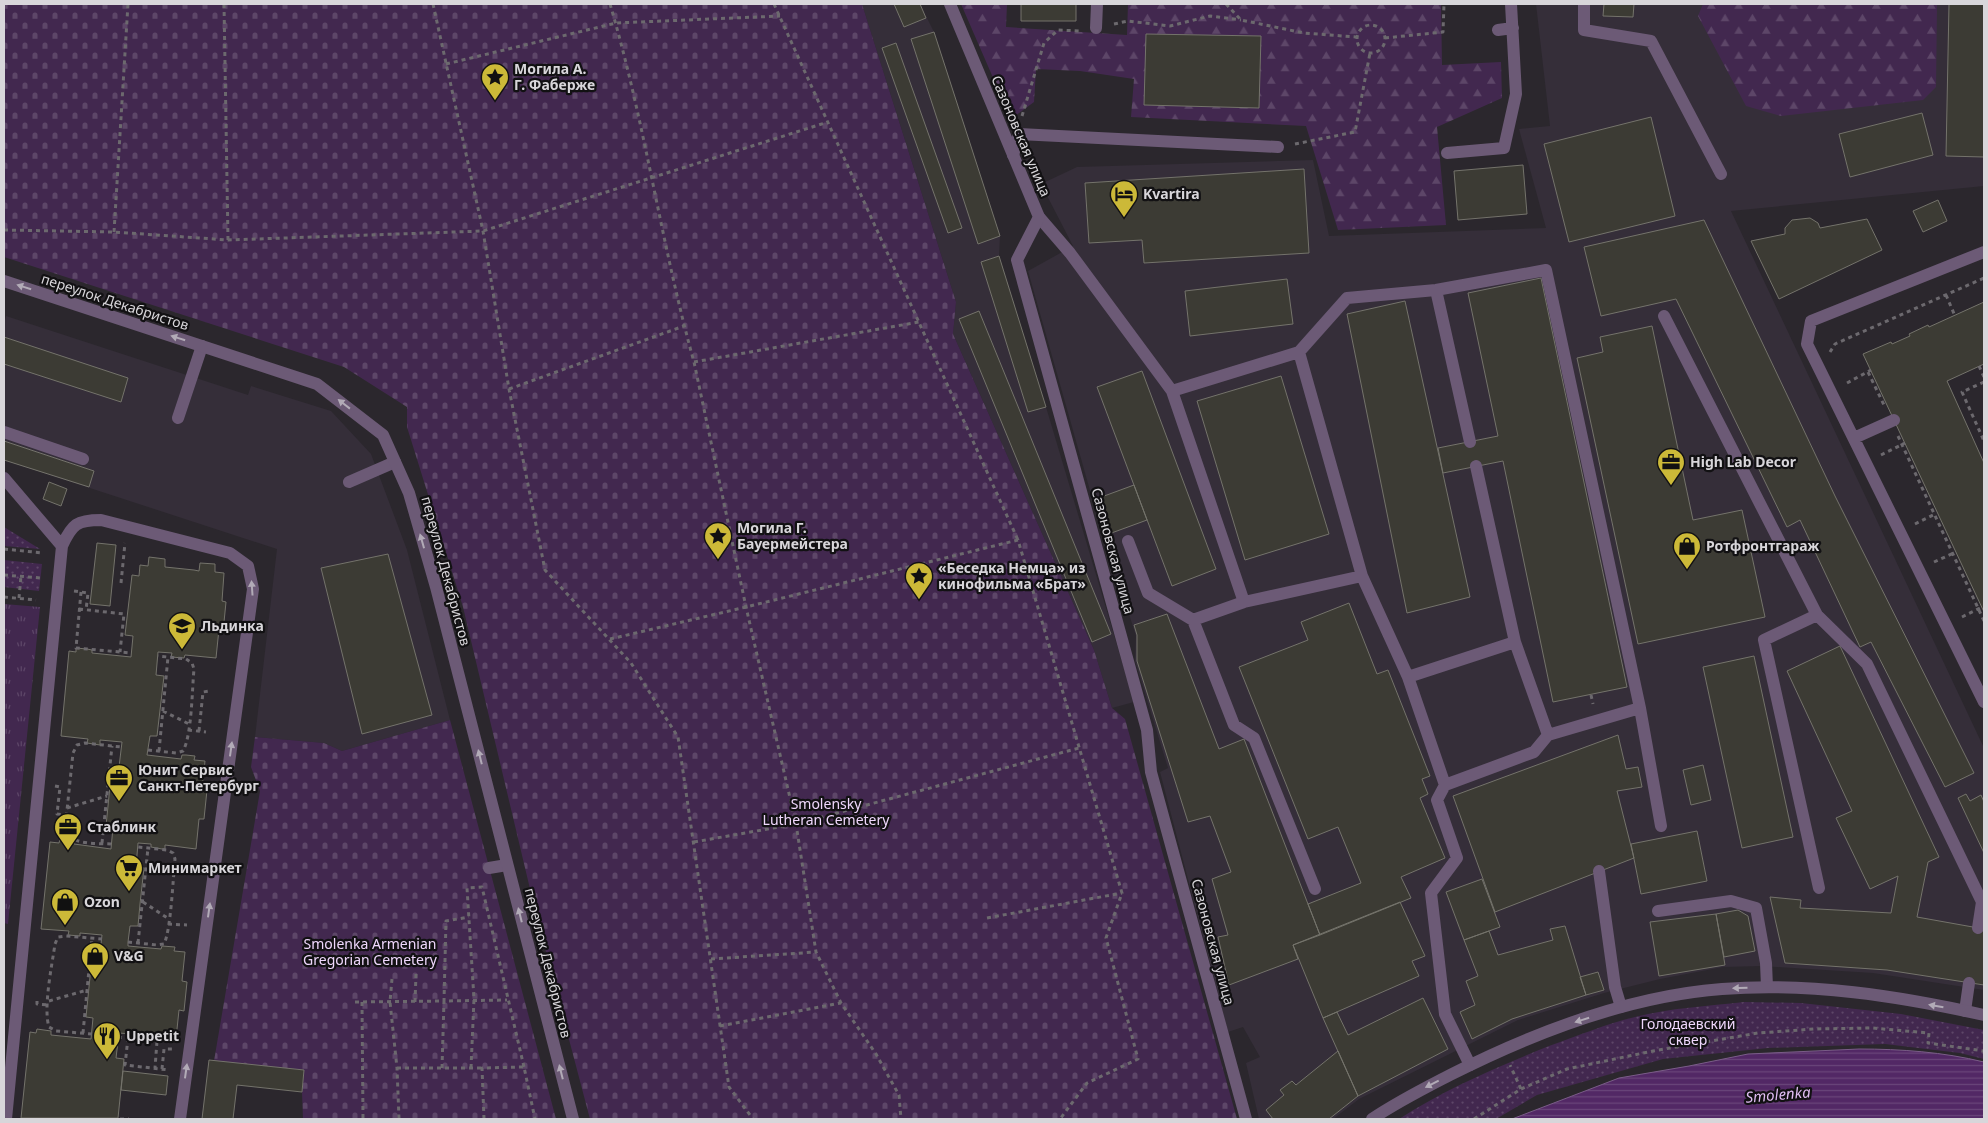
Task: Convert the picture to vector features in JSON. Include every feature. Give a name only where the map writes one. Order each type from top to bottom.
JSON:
[{"type":"street","name":"Сазоновская улица","points":[[950,4],[1038,217],[1018,260],[1146,730],[1151,772],[1246,1119]]},
{"type":"street","points":[[1096,28],[1097,4]]},
{"type":"street","points":[[1447,153],[1504,148],[1516,94],[1511,4]]},
{"type":"street","points":[[1584,4],[1584,30],[1651,41],[1721,174]]},
{"type":"street","points":[[1498,30],[1513,28]]},
{"type":"street","points":[[1013,155],[1020,134],[1278,147]]},
{"type":"street","points":[[1038,217],[1070,253],[1172,391],[1244,602]]},
{"type":"street","points":[[1984,252],[1811,321],[1807,344],[1859,435],[1984,702]]},
{"type":"street","points":[[1172,391],[1299,352],[1347,298],[1436,290],[1546,270],[1640,708],[1661,826]]},
{"type":"street","name":"переулок Декабристов","points":[[4,281],[317,384],[383,435],[409,493],[436,587],[573,1119]]},
{"type":"street","points":[[1436,290],[1470,442]]},
{"type":"street","points":[[1664,316],[1817,615],[1867,664],[1982,902],[1978,928]]},
{"type":"street","points":[[178,418],[202,346]]},
{"type":"street","points":[[1299,352],[1362,576],[1408,678],[1445,785]]},
{"type":"street","points":[[1859,435],[1892,420]]},
{"type":"street","points":[[4,432],[83,459]]},
{"type":"street","points":[[349,482],[395,462]]},
{"type":"street","points":[[1476,466],[1515,642],[1548,735]]},
{"type":"street","points":[[4,478],[61,550]]},
{"type":"street","points":[[6,1119],[61,550],[69,531],[84,520],[109,521],[230,553],[248,566],[253,589],[180,1119]]},
{"type":"street","points":[[1128,540],[1148,593],[1193,620],[1234,725],[1254,738],[1314,889]]},
{"type":"street","points":[[1193,620],[1244,602],[1362,576]]},
{"type":"street","points":[[1817,615],[1764,640],[1819,888]]},
{"type":"street","points":[[1408,678],[1515,642]]},
{"type":"street","points":[[1470,1065],[1445,1014],[1431,892],[1457,858],[1436,800],[1445,785],[1534,752],[1548,735],[1640,708]]},
{"type":"street","points":[[489,868],[507,865]]},
{"type":"street","points":[[1599,871],[1615,987],[1621,1008]]},
{"type":"street","points":[[1658,911],[1731,901],[1756,908],[1766,963],[1767,987]]},
{"type":"street","points":[[1965,1011],[1969,983]]},
{"type":"street","points":[[1372,1119],[1398,1101],[1502,1049],[1566,1025],[1621,1008],[1683,993],[1722,988],[1767,987],[1831,990],[1900,999],[1984,1016]]},
{"type":"path","points":[[114,232],[128,4]]},
{"type":"path","points":[[224,4],[228,240]]},
{"type":"path","points":[[433,4],[483,231],[510,389],[545,570],[631,663],[678,736],[729,1086],[753,1119]]},
{"type":"path","points":[[610,4],[653,176],[746,607],[796,824],[816,952],[841,1003],[876,1054],[899,1095],[901,1119]]},
{"type":"path","points":[[774,4],[1018,540],[1122,892],[1106,938],[1138,1059],[1087,1083],[1060,1119]]},
{"type":"path","points":[[1226,4],[1241,20],[1304,33],[1356,37]]},
{"type":"path","points":[[1385,38],[1443,32],[1444,4]]},
{"type":"path","points":[[446,64],[616,23],[780,16]]},
{"type":"path","points":[[1369,25],[1378,27],[1385,38],[1379,51],[1370,53],[1361,50],[1356,37],[1361,29],[1369,25]]},
{"type":"path","points":[[1278,147],[1355,132],[1370,53]]},
{"type":"path","points":[[4,230],[114,232],[228,240],[483,231],[828,122]]},
{"type":"path","points":[[1829,360],[1830,352],[1835,344],[1984,278]]},
{"type":"path","points":[[1946,295],[1955,316]]},
{"type":"path","points":[[694,362],[919,322]]},
{"type":"path","points":[[510,389],[684,326]]},
{"type":"path","points":[[1979,366],[1984,377]]},
{"type":"path","points":[[1842,385],[1869,371],[1933,507],[1934,514],[1939,519],[1980,608],[1984,621]]},
{"type":"path","points":[[1984,382],[1962,392],[1984,441]]},
{"type":"path","points":[[1859,435],[1877,458],[1903,444]]},
{"type":"path","points":[[1910,526],[1934,514]]},
{"type":"path","points":[[121,583],[126,538]]},
{"type":"path","points":[[609,639],[1018,540]]},
{"type":"path","points":[[4,549],[61,550]]},
{"type":"path","points":[[1929,564],[1954,552]]},
{"type":"path","points":[[4,575],[43,578]]},
{"type":"path","points":[[18,598],[21,576]]},
{"type":"path","points":[[69,591],[88,593],[86,610]]},
{"type":"path","points":[[81,592],[76,648],[131,653]]},
{"type":"path","points":[[4,597],[36,600]]},
{"type":"path","points":[[1957,619],[1980,608]]},
{"type":"path","points":[[79,609],[124,614],[120,652]]},
{"type":"path","points":[[148,750],[176,753],[183,751],[186,745],[188,730],[194,669],[192,662],[186,659],[158,656]]},
{"type":"path","points":[[158,751],[168,657]]},
{"type":"path","points":[[199,731],[203,692],[210,691]]},
{"type":"path","points":[[163,711],[188,724]]},
{"type":"path","points":[[188,730],[206,732]]},
{"type":"path","points":[[111,844],[74,840],[68,836],[65,829],[67,808],[73,753],[77,745],[121,747]]},
{"type":"path","points":[[102,843],[112,746]]},
{"type":"path","points":[[694,842],[796,824],[1079,748]]},
{"type":"path","points":[[50,786],[60,787],[57,814],[67,815]]},
{"type":"path","points":[[67,808],[106,796]]},
{"type":"path","points":[[128,942],[164,944],[167,938],[169,919],[175,859],[173,853],[167,850],[138,847]]},
{"type":"path","points":[[138,943],[148,848]]},
{"type":"path","points":[[471,1068],[474,999],[467,888],[482,887],[535,1119]]},
{"type":"path","points":[[988,918],[1122,892]]},
{"type":"path","points":[[142,902],[169,919]]},
{"type":"path","points":[[442,1068],[446,921],[469,916]]},
{"type":"path","points":[[168,924],[187,925]]},
{"type":"path","points":[[92,1034],[56,1031],[49,1026],[47,1019],[55,944],[58,938],[66,936],[102,939]]},
{"type":"path","points":[[82,1033],[92,938]]},
{"type":"path","points":[[711,959],[816,952]]},
{"type":"path","points":[[415,1002],[416,974]]},
{"type":"path","points":[[392,979],[390,1002],[399,1119]]},
{"type":"path","points":[[49,1001],[87,990]]},
{"type":"path","points":[[355,1002],[507,1000]]},
{"type":"path","points":[[362,1002],[363,1119]]},
{"type":"path","points":[[720,1026],[841,1003]]},
{"type":"path","points":[[1474,1119],[1521,1089],[1567,1069],[1653,1051],[1758,1033],[1814,1029],[1872,1028],[1929,1033],[1928,1043],[1984,1051]]},
{"type":"path","points":[[118,1037],[157,1041],[155,1068]]},
{"type":"path","points":[[128,1038],[125,1066],[162,1069],[164,1049],[180,1050]]},
{"type":"path","points":[[1502,1049],[1521,1089]]},
{"type":"path","points":[[396,1068],[524,1066]]},
{"type":"path","points":[[482,1068],[484,1119]]},
{"type":"path","points":[[120,1119],[129,1119]]},
{"type":"shaded area","points":[[862,4],[920,4],[934,32],[1000,236],[999,256],[1134,702],[1112,708],[1094,650],[953,334],[956,302]]},
{"type":"shaded area","points":[[1536,4],[1984,4],[1984,186],[1731,211],[1984,748],[1984,990],[1873,973],[1762,966],[1723,967],[1660,979],[1604,993],[1518,1020],[1359,1099],[1333,1119],[1259,1119],[1246,1063],[1260,1057],[1243,1027],[1228,1032],[1160,772],[1168,768],[1135,661],[1136,636],[1093,501],[1028,271],[1073,246],[1041,184],[1077,167],[1313,160],[1329,236],[1546,228],[1519,129],[1550,126]]},
{"type":"shaded area","points":[[6,316],[248,395],[251,386],[331,411],[371,454],[407,550],[450,720],[342,751],[324,743],[255,737],[277,549],[4,460],[4,324]]},
{"type":"green space","name":"Smolensky Lutheran Cemetery","points":[[4,4],[862,4],[956,302],[953,334],[1094,650],[1112,708],[1125,719],[1237,1119],[590,1119],[536,914],[463,607],[407,427],[407,407],[344,367],[4,257]]},
{"type":"green space","points":[[961,4],[1007,4],[1006,27],[1127,35],[1128,4],[1441,4],[1442,65],[1501,62],[1502,98],[1437,127],[1446,225],[1338,230],[1306,126],[1131,117],[1134,79],[1080,71],[1036,69],[1034,102],[1011,119]]},
{"type":"green space","points":[[1703,4],[1937,4],[1936,87],[1923,100],[1781,116],[1746,106],[1698,16]]},
{"type":"green space","points":[[4,527],[40,549],[4,546]]},
{"type":"green space","points":[[4,560],[42,564],[39,591],[4,587]]},
{"type":"green space","points":[[4,604],[40,607],[8,924],[4,923]]},
{"type":"green space","name":"Smolenka Armenian Gregorian Cemetery","points":[[450,720],[556,1119],[303,1119],[302,1092],[304,1070],[214,1061],[260,791],[251,767],[255,737],[324,743],[342,751]]},
{"type":"green space","name":"Голодаевский сквер","points":[[1744,1002],[1801,1003],[1901,1014],[1984,1030],[1984,1059],[1960,1053],[1885,1044],[1768,1048],[1663,1059],[1537,1095],[1496,1119],[1399,1119],[1453,1088],[1491,1070],[1602,1027],[1662,1011]]},
{"type":"water","name":"Smolenka","points":[[1859,1049],[1922,1052],[1984,1062],[1984,1119],[1512,1119],[1619,1078],[1748,1054]]},
{"type":"building","points":[[894,4],[920,4],[926,18],[904,27]]},
{"type":"building","points":[[1021,4],[1076,4],[1076,21],[1021,21]]},
{"type":"building","points":[[1604,4],[1634,4],[1633,17],[1603,16]]},
{"type":"building","points":[[1949,4],[1984,4],[1984,157],[1946,156]]},
{"type":"building","points":[[934,32],[1000,236],[978,244],[911,39]]},
{"type":"building","points":[[1146,34],[1261,36],[1259,108],[1144,105]]},
{"type":"building","points":[[896,43],[962,228],[948,233],[882,48]]},
{"type":"building","points":[[1922,113],[1933,155],[1850,177],[1839,134]]},
{"type":"building","points":[[1651,117],[1675,216],[1569,242],[1544,144]]},
{"type":"building","points":[[1523,165],[1527,214],[1458,220],[1454,171]]},
{"type":"building","points":[[1304,169],[1309,253],[1144,263],[1142,240],[1089,243],[1085,183]]},
{"type":"building","points":[[1938,200],[1947,221],[1923,232],[1913,211]]},
{"type":"building","points":[[1810,218],[1818,223],[1820,228],[1867,219],[1882,250],[1779,299],[1751,241],[1785,234],[1785,228],[1792,220]]},
{"type":"building","points":[[1704,220],[1835,496],[1974,773],[1945,787],[1871,642],[1860,647],[1800,520],[1787,527],[1676,299],[1601,316],[1584,247]]},
{"type":"building","points":[[999,256],[1046,407],[1028,412],[981,262]]},
{"type":"building","points":[[1541,278],[1627,687],[1553,702],[1503,461],[1443,473],[1438,448],[1498,436],[1468,293]]},
{"type":"building","points":[[1287,279],[1293,324],[1190,336],[1185,291]]},
{"type":"building","points":[[1405,301],[1470,597],[1407,613],[1347,314]]},
{"type":"building","points":[[1984,302],[1984,364],[1947,381],[1984,463],[1984,612],[1863,354],[1891,342],[1892,344],[1928,325],[1929,327]]},
{"type":"building","points":[[979,311],[1111,634],[1092,642],[959,319]]},
{"type":"building","points":[[1652,326],[1693,520],[1742,510],[1765,617],[1638,644],[1577,358],[1603,352],[1600,337]]},
{"type":"building","points":[[4,337],[128,378],[121,402],[4,364]]},
{"type":"building","points":[[1142,371],[1216,569],[1172,586],[1097,387]]},
{"type":"building","points":[[1281,376],[1329,534],[1245,560],[1197,401]]},
{"type":"building","points":[[4,441],[94,471],[89,487],[4,460]]},
{"type":"building","points":[[49,482],[67,489],[61,506],[43,499]]},
{"type":"building","points":[[1134,485],[1147,520],[1106,535],[1096,499]]},
{"type":"building","points":[[97,543],[116,545],[110,606],[90,604]]},
{"type":"building","points":[[388,554],[432,715],[362,734],[321,568]]},
{"type":"building","points":[[149,557],[165,559],[165,567],[199,571],[200,563],[215,564],[215,572],[224,573],[222,601],[226,602],[223,629],[219,629],[216,658],[185,655],[184,658],[171,657],[172,653],[158,652],[156,675],[164,676],[157,736],[150,736],[147,755],[181,759],[182,755],[186,755],[195,756],[194,760],[205,761],[202,789],[207,790],[204,819],[199,819],[196,849],[165,845],[165,849],[162,849],[151,847],[151,844],[138,843],[136,867],[144,868],[138,926],[130,926],[128,942],[128,946],[161,949],[162,946],[175,947],[174,951],[185,952],[182,981],[187,982],[184,1011],[179,1010],[176,1039],[143,1035],[143,1039],[131,1037],[131,1034],[119,1033],[116,1058],[124,1059],[118,1118],[21,1118],[30,1032],[36,1033],[37,1029],[51,1031],[51,1035],[91,1039],[93,1018],[86,1017],[92,957],[100,958],[102,935],[80,933],[80,936],[68,935],[69,931],[41,929],[50,842],[59,843],[60,839],[74,841],[74,844],[111,849],[113,827],[106,826],[112,766],[119,767],[122,742],[100,740],[100,745],[87,743],[88,739],[61,736],[69,651],[76,652],[76,648],[87,649],[92,650],[92,653],[131,657],[133,636],[125,635],[132,575],[139,576],[140,565],[148,566]]},
{"type":"building","points":[[1349,603],[1377,674],[1388,670],[1430,776],[1422,779],[1428,794],[1420,798],[1445,858],[1401,877],[1411,898],[1320,935],[1308,904],[1361,883],[1338,827],[1308,839],[1239,667],[1308,640],[1301,622]]},
{"type":"building","points":[[1167,614],[1219,749],[1244,739],[1320,935],[1293,945],[1298,959],[1229,985],[1218,937],[1228,935],[1212,879],[1231,872],[1210,816],[1188,822],[1137,661],[1137,635],[1134,625]]},
{"type":"building","points":[[1840,646],[1939,857],[1928,862],[1917,917],[1984,929],[1984,985],[1887,970],[1785,963],[1770,897],[1801,900],[1800,908],[1891,913],[1898,876],[1870,889],[1836,818],[1852,811],[1787,671]]},
{"type":"building","points":[[1754,656],[1793,837],[1742,848],[1703,667]]},
{"type":"building","points":[[1618,735],[1626,769],[1638,767],[1642,787],[1617,791],[1634,858],[1495,912],[1453,796]]},
{"type":"building","points":[[1703,765],[1711,800],[1691,805],[1683,770]]},
{"type":"building","points":[[1966,794],[1970,801],[1981,795],[1984,802],[1984,853],[1958,798]]},
{"type":"building","points":[[1697,831],[1707,881],[1641,894],[1631,844]]},
{"type":"building","points":[[1482,879],[1500,927],[1464,940],[1446,892]]},
{"type":"building","points":[[1400,902],[1425,956],[1412,961],[1419,976],[1323,1018],[1293,945]]},
{"type":"building","points":[[1738,910],[1748,916],[1755,951],[1724,957],[1716,914]]},
{"type":"building","points":[[1716,914],[1725,965],[1659,976],[1650,922]]},
{"type":"building","points":[[1565,926],[1586,995],[1512,1019],[1472,1039],[1460,1012],[1475,1005],[1466,981],[1478,976],[1464,940],[1489,931],[1498,955],[1553,940],[1550,929]]},
{"type":"building","points":[[1598,972],[1604,990],[1586,995],[1580,977]]},
{"type":"building","points":[[1423,998],[1448,1049],[1358,1096],[1323,1018],[1337,1012],[1348,1035]]},
{"type":"building","points":[[1338,1051],[1358,1096],[1329,1119],[1273,1119],[1266,1110],[1284,1095],[1280,1090],[1292,1081],[1296,1085]]},
{"type":"building","points":[[209,1060],[304,1070],[302,1092],[237,1085],[233,1119],[202,1119]]},
{"type":"building","points":[[123,1071],[168,1076],[166,1095],[121,1090]]},
{"type":"place","name":"Могила А. Г. Фаберже","points":[[495,101]]},
{"type":"place","name":"Kvartira","points":[[1124,218]]},
{"type":"place","name":"High Lab Decor","points":[[1671,486]]},
{"type":"place","name":"Могила Г. Бауермейстера","points":[[718,560]]},
{"type":"place","name":"Ротфронтгараж","points":[[1687,570]]},
{"type":"place","name":"«Беседка Немца» из кинофильма «Брат»","points":[[919,600]]},
{"type":"place","name":"Льдинка","points":[[182,650]]},
{"type":"place","name":"Юнит Сервис Санкт-Петербург","points":[[119,802]]},
{"type":"place","name":"Стаблинк","points":[[68,851]]},
{"type":"place","name":"Минимаркет","points":[[129,892]]},
{"type":"place","name":"Ozon","points":[[65,926]]},
{"type":"place","name":"V&G","points":[[95,980]]},
{"type":"place","name":"Uppetit","points":[[107,1060]]}]
